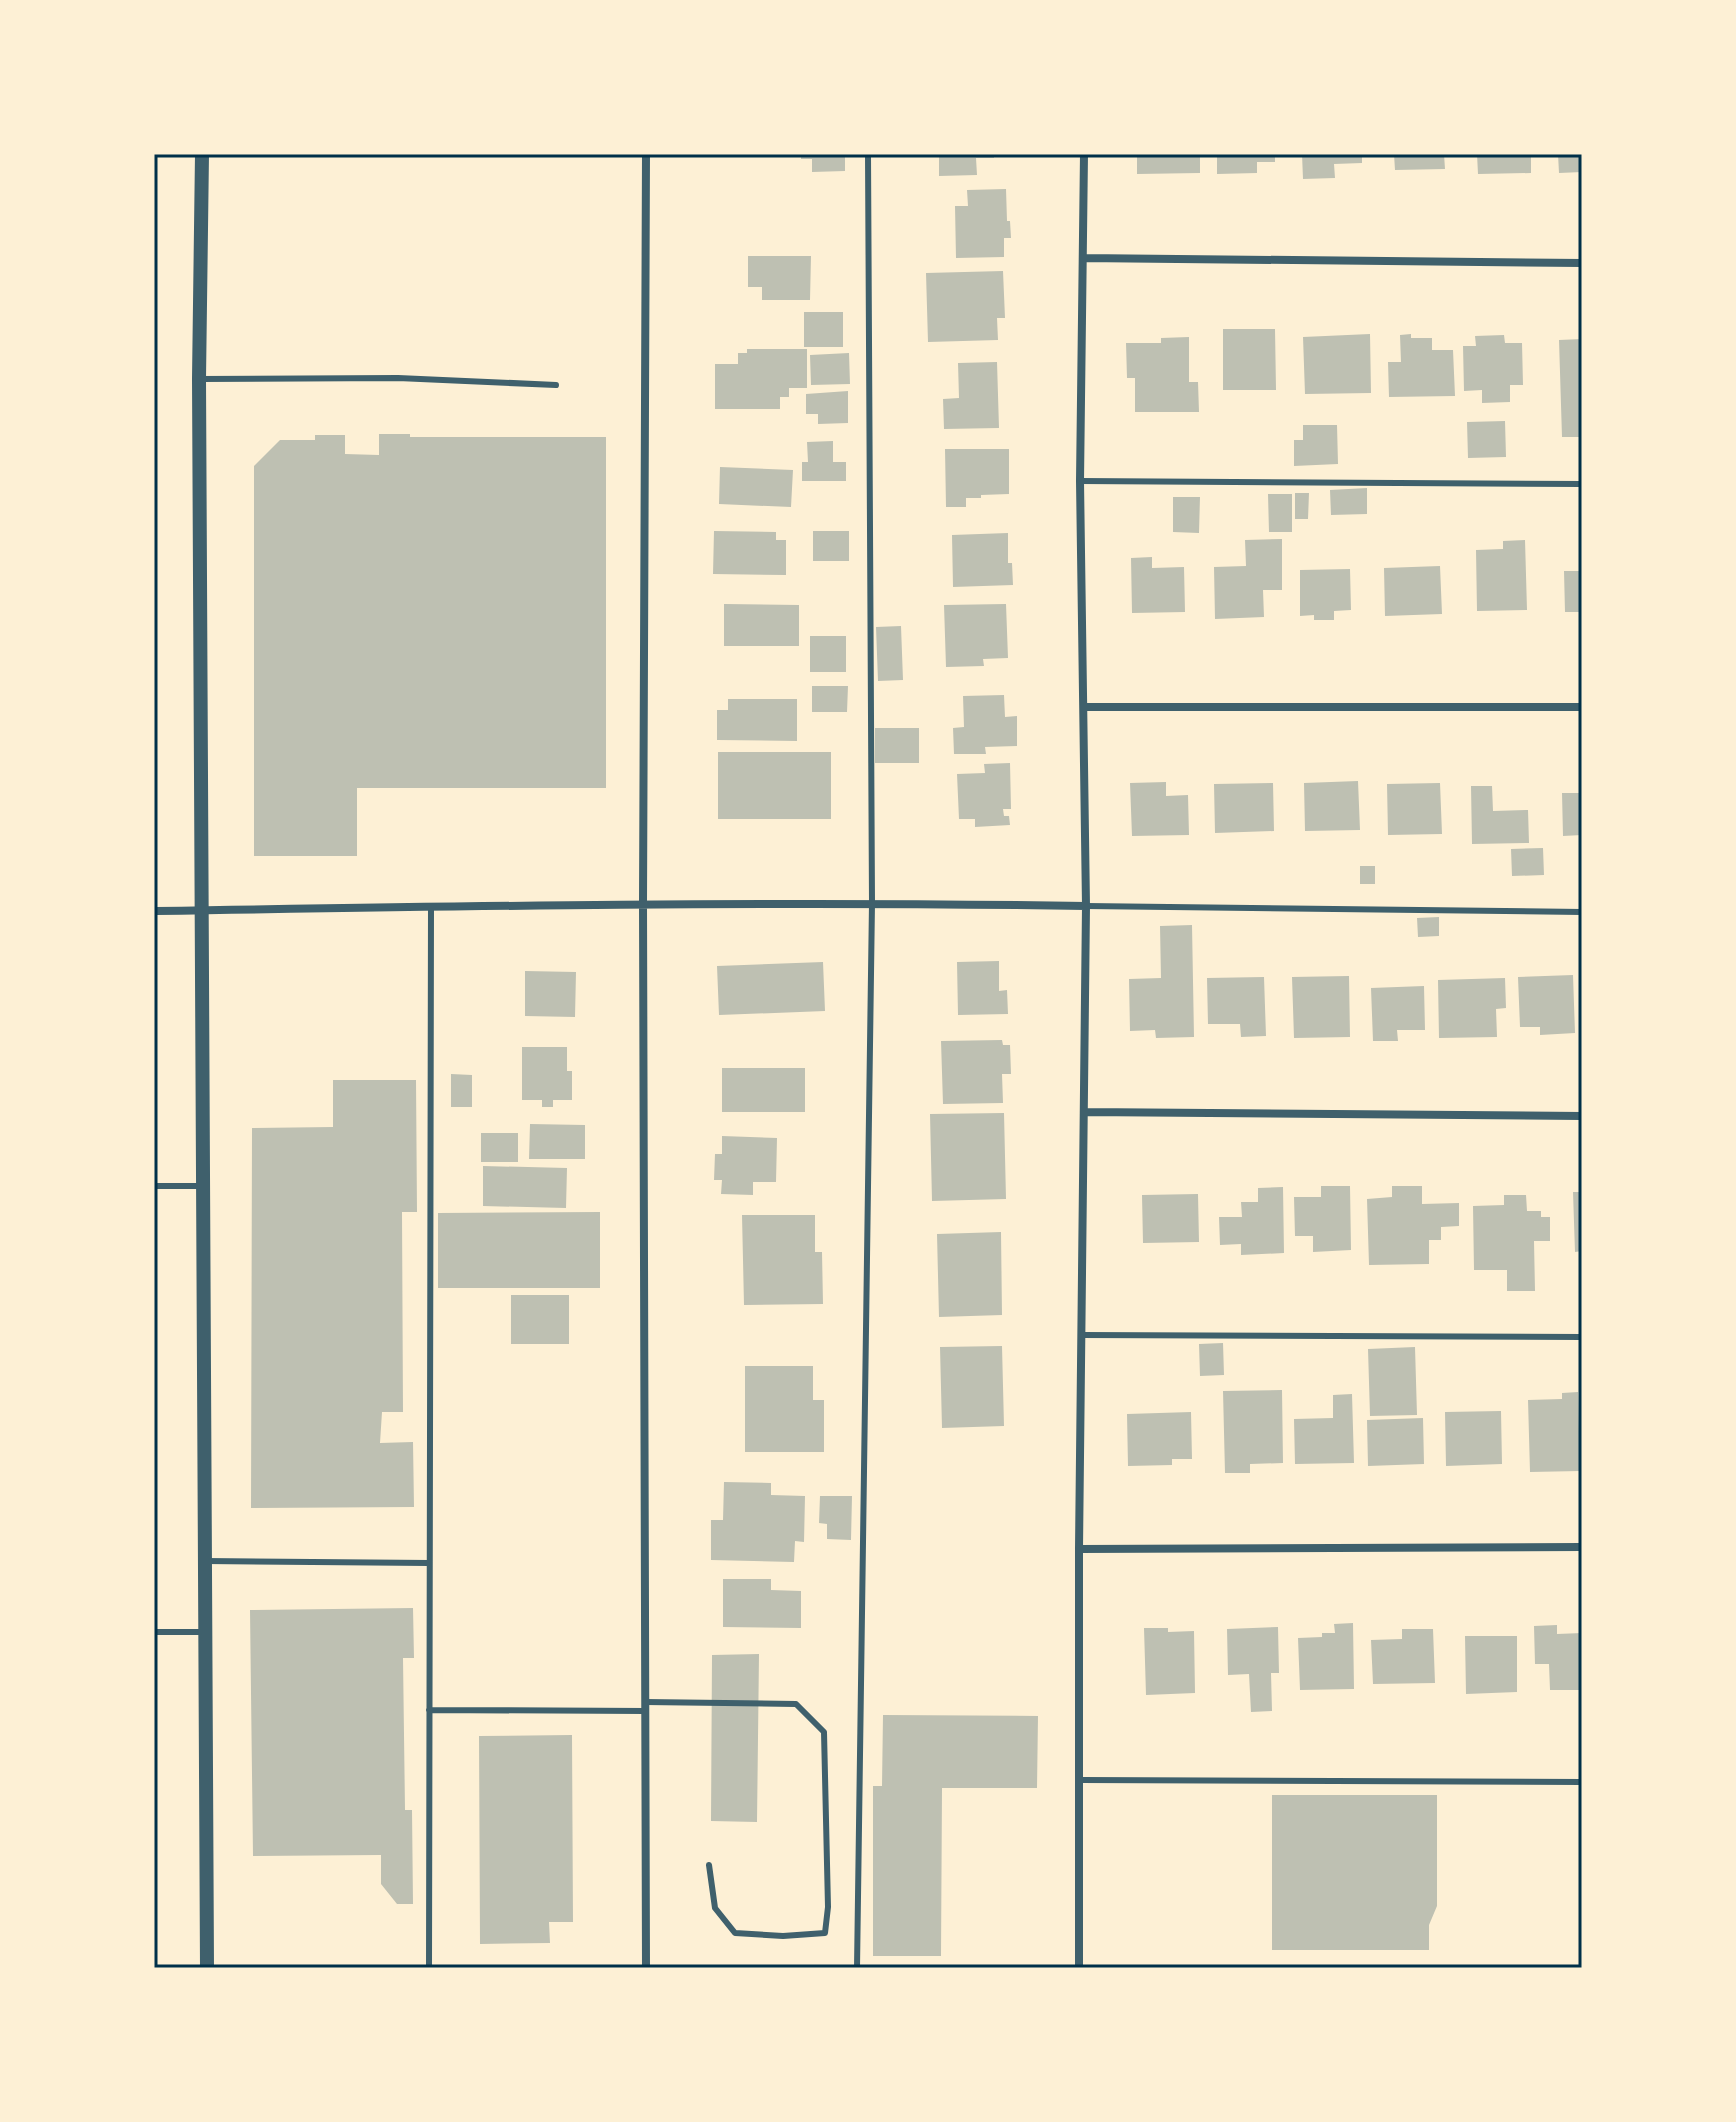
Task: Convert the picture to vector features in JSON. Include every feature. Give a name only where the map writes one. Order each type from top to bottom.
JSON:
[{"type":"street","points":[[202,154],[199,379],[207,1968]]},
{"type":"street","points":[[646,154],[643,904],[646,1968]]},
{"type":"street","points":[[1079,1968],[1079,1549],[1086,906],[1080,481],[1084,154]]},
{"type":"street","points":[[1083,258],[1582,263]]},
{"type":"street","points":[[1084,707],[1582,707]]},
{"type":"street","points":[[154,911],[643,904],[1086,906]]},
{"type":"street","points":[[1085,1112],[1582,1116]]},
{"type":"street","points":[[1079,1549],[1582,1547]]},
{"type":"lane","points":[[857,1968],[872,903],[868,154]]},
{"type":"lane","points":[[199,379],[398,378],[556,385]]},
{"type":"lane","points":[[1080,481],[1582,484]]},
{"type":"lane","points":[[429,1968],[431,906]]},
{"type":"lane","points":[[1086,906],[1582,912]]},
{"type":"lane","points":[[154,1186],[203,1186]]},
{"type":"lane","points":[[1081,1335],[1582,1337]]},
{"type":"lane","points":[[205,1561],[429,1563]]},
{"type":"lane","points":[[154,1632],[205,1632]]},
{"type":"lane","points":[[429,1710],[796,1704],[824,1732],[828,1907],[825,1933],[783,1936],[735,1933],[715,1908],[709,1865]]},
{"type":"lane","points":[[1081,1780],[1582,1782]]},
{"type":"building","points":[[801,154],[845,154],[845,171],[812,172],[812,159],[801,159]]},
{"type":"building","points":[[939,154],[994,154],[994,158],[976,158],[977,175],[939,176]]},
{"type":"building","points":[[1137,154],[1200,154],[1200,173],[1137,174]]},
{"type":"building","points":[[1217,154],[1275,154],[1275,162],[1257,162],[1257,173],[1217,174]]},
{"type":"building","points":[[1302,154],[1362,154],[1362,163],[1334,164],[1335,178],[1303,179]]},
{"type":"building","points":[[1394,154],[1444,154],[1445,169],[1395,170]]},
{"type":"building","points":[[1477,154],[1531,154],[1531,173],[1478,174]]},
{"type":"building","points":[[1558,154],[1582,154],[1582,172],[1559,173]]},
{"type":"building","points":[[1006,189],[1011,238],[1004,238],[1004,257],[956,258],[955,206],[968,206],[967,190]]},
{"type":"building","points":[[748,256],[811,256],[810,300],[762,300],[762,287],[748,287]]},
{"type":"building","points":[[1003,271],[1005,318],[997,318],[998,340],[928,342],[926,273]]},
{"type":"building","points":[[804,312],[843,312],[843,347],[804,347]]},
{"type":"building","points":[[1223,329],[1275,329],[1276,390],[1223,390]]},
{"type":"building","points":[[1370,334],[1371,393],[1305,394],[1303,337]]},
{"type":"building","points":[[1411,334],[1411,338],[1432,338],[1432,350],[1453,350],[1455,396],[1389,397],[1388,362],[1401,362],[1400,335]]},
{"type":"building","points":[[1504,335],[1505,343],[1522,343],[1523,385],[1510,385],[1510,402],[1482,403],[1482,390],[1464,391],[1463,346],[1476,346],[1475,336]]},
{"type":"building","points":[[1189,337],[1189,382],[1198,382],[1199,412],[1135,412],[1135,378],[1127,378],[1126,343],[1161,343],[1161,338]]},
{"type":"building","points":[[1582,339],[1582,437],[1562,437],[1559,340]]},
{"type":"building","points":[[747,349],[807,349],[807,388],[789,388],[789,397],[780,397],[780,409],[715,409],[715,364],[738,364],[738,353],[747,353]]},
{"type":"building","points":[[849,353],[850,384],[811,385],[810,355]]},
{"type":"building","points":[[997,362],[999,428],[944,429],[943,399],[959,398],[958,363]]},
{"type":"building","points":[[848,391],[848,423],[818,424],[818,414],[806,414],[806,394]]},
{"type":"building","points":[[1505,421],[1506,457],[1468,458],[1467,422]]},
{"type":"building","points":[[1303,425],[1337,425],[1338,464],[1294,466],[1294,440],[1303,440]]},
{"type":"building","points":[[379,434],[410,434],[410,437],[606,437],[606,788],[357,788],[357,856],[254,856],[254,466],[280,440],[315,440],[315,435],[345,435],[345,454],[379,455]]},
{"type":"building","points":[[833,441],[833,462],[846,462],[846,481],[802,481],[802,462],[808,462],[807,442]]},
{"type":"building","points":[[945,449],[1009,449],[1009,494],[966,498],[966,507],[946,507]]},
{"type":"building","points":[[720,467],[793,470],[791,507],[719,504]]},
{"type":"building","points":[[1367,488],[1367,514],[1331,515],[1330,490]]},
{"type":"building","points":[[1295,493],[1309,493],[1308,519],[1295,519]]},
{"type":"building","points":[[1268,494],[1292,494],[1292,532],[1269,532]]},
{"type":"building","points":[[1173,497],[1200,497],[1199,533],[1173,532]]},
{"type":"building","points":[[714,531],[776,532],[776,540],[786,540],[786,575],[713,574]]},
{"type":"building","points":[[813,531],[849,531],[849,561],[813,561]]},
{"type":"building","points":[[1008,533],[1008,563],[1012,563],[1013,585],[953,587],[952,535]]},
{"type":"building","points":[[1282,539],[1282,590],[1263,590],[1264,617],[1215,619],[1214,567],[1246,566],[1245,540]]},
{"type":"building","points":[[1525,540],[1527,610],[1477,611],[1476,550],[1503,549],[1503,541]]},
{"type":"building","points":[[1152,557],[1152,568],[1184,567],[1185,612],[1132,613],[1131,558]]},
{"type":"building","points":[[1440,566],[1442,614],[1385,616],[1384,568]]},
{"type":"building","points":[[1350,569],[1351,610],[1334,611],[1334,620],[1314,620],[1314,615],[1300,616],[1300,570]]},
{"type":"building","points":[[1564,571],[1582,571],[1582,612],[1565,612]]},
{"type":"building","points":[[724,604],[799,605],[799,646],[724,646]]},
{"type":"building","points":[[1006,604],[1008,658],[983,659],[984,666],[946,667],[944,605]]},
{"type":"building","points":[[901,626],[903,680],[878,681],[876,627]]},
{"type":"building","points":[[810,636],[846,636],[846,672],[810,672]]},
{"type":"building","points":[[812,686],[848,686],[847,712],[812,712]]},
{"type":"building","points":[[1004,695],[1005,717],[1017,716],[1017,746],[985,747],[986,754],[954,754],[953,728],[964,727],[963,696]]},
{"type":"building","points":[[728,699],[797,699],[797,741],[717,740],[717,710],[728,710]]},
{"type":"building","points":[[875,728],[919,728],[919,763],[875,763]]},
{"type":"building","points":[[718,752],[831,752],[831,819],[718,819]]},
{"type":"building","points":[[1010,763],[1011,809],[1003,809],[1004,816],[1009,816],[1010,825],[975,827],[975,819],[959,819],[957,774],[985,773],[984,764]]},
{"type":"building","points":[[1358,781],[1360,830],[1305,831],[1304,783]]},
{"type":"building","points":[[1166,782],[1166,796],[1188,795],[1189,835],[1132,836],[1130,783]]},
{"type":"building","points":[[1273,783],[1274,831],[1215,833],[1214,784]]},
{"type":"building","points":[[1440,783],[1442,834],[1388,835],[1387,784]]},
{"type":"building","points":[[1471,786],[1492,786],[1493,811],[1528,810],[1529,843],[1472,844]]},
{"type":"building","points":[[1562,793],[1582,793],[1582,835],[1563,836]]},
{"type":"building","points":[[1543,848],[1544,875],[1512,876],[1511,849]]},
{"type":"building","points":[[1360,866],[1375,866],[1375,884],[1360,884]]},
{"type":"building","points":[[1439,917],[1439,936],[1418,937],[1417,918]]},
{"type":"building","points":[[1192,925],[1194,1037],[1156,1038],[1155,1030],[1130,1031],[1129,979],[1161,978],[1160,926]]},
{"type":"building","points":[[999,961],[999,991],[1007,990],[1008,1014],[958,1015],[957,962]]},
{"type":"building","points":[[823,962],[825,1011],[719,1015],[717,966]]},
{"type":"building","points":[[525,971],[576,972],[575,1017],[525,1016]]},
{"type":"building","points":[[1573,975],[1575,1033],[1540,1035],[1540,1027],[1520,1027],[1518,977]]},
{"type":"building","points":[[1349,976],[1350,1037],[1294,1038],[1292,977]]},
{"type":"building","points":[[1264,977],[1266,1036],[1241,1037],[1240,1024],[1208,1024],[1207,978]]},
{"type":"building","points":[[1505,978],[1506,1008],[1496,1009],[1497,1037],[1439,1038],[1438,980]]},
{"type":"building","points":[[1424,986],[1425,1030],[1397,1030],[1398,1041],[1373,1041],[1371,988]]},
{"type":"building","points":[[1002,1040],[1003,1045],[1010,1045],[1011,1074],[1002,1074],[1003,1103],[943,1104],[941,1041]]},
{"type":"building","points":[[522,1047],[567,1047],[567,1071],[572,1071],[572,1100],[553,1100],[553,1107],[542,1107],[542,1100],[522,1100]]},
{"type":"building","points":[[722,1068],[805,1068],[805,1112],[722,1112]]},
{"type":"building","points":[[451,1074],[472,1075],[472,1107],[451,1107]]},
{"type":"building","points":[[333,1080],[416,1080],[417,1212],[402,1212],[403,1412],[382,1412],[380,1443],[413,1442],[414,1507],[251,1508],[252,1128],[333,1127]]},
{"type":"building","points":[[1004,1113],[1006,1199],[932,1201],[930,1114]]},
{"type":"building","points":[[530,1124],[585,1125],[585,1159],[529,1159]]},
{"type":"building","points":[[481,1133],[518,1133],[518,1162],[481,1162]]},
{"type":"building","points":[[722,1136],[777,1138],[776,1182],[753,1182],[753,1195],[721,1194],[722,1180],[714,1180],[715,1154],[722,1154]]},
{"type":"building","points":[[483,1166],[567,1168],[566,1208],[483,1206]]},
{"type":"building","points":[[1321,1186],[1350,1186],[1351,1250],[1313,1252],[1313,1236],[1295,1236],[1294,1197],[1321,1197]]},
{"type":"building","points":[[1392,1186],[1422,1186],[1422,1204],[1459,1203],[1459,1226],[1441,1227],[1441,1240],[1429,1240],[1429,1264],[1369,1265],[1367,1199],[1392,1197]]},
{"type":"building","points":[[1283,1187],[1284,1253],[1241,1255],[1241,1244],[1220,1245],[1219,1217],[1242,1217],[1241,1202],[1258,1202],[1258,1188]]},
{"type":"building","points":[[1573,1192],[1582,1192],[1582,1251],[1575,1252]]},
{"type":"building","points":[[1198,1194],[1199,1242],[1143,1243],[1142,1195]]},
{"type":"building","points":[[1504,1195],[1526,1195],[1527,1211],[1541,1211],[1541,1217],[1550,1217],[1550,1241],[1534,1241],[1535,1291],[1507,1291],[1507,1270],[1474,1270],[1473,1206],[1504,1205]]},
{"type":"building","points":[[600,1212],[600,1288],[438,1288],[438,1213]]},
{"type":"building","points":[[742,1215],[815,1215],[815,1252],[822,1252],[823,1304],[744,1305]]},
{"type":"building","points":[[1001,1232],[1002,1315],[939,1317],[937,1234]]},
{"type":"building","points":[[511,1295],[569,1295],[569,1344],[511,1344]]},
{"type":"building","points":[[1223,1343],[1224,1375],[1200,1376],[1199,1344]]},
{"type":"building","points":[[1002,1346],[1004,1426],[942,1428],[940,1347]]},
{"type":"building","points":[[1415,1347],[1417,1415],[1370,1416],[1368,1349]]},
{"type":"building","points":[[745,1366],[813,1366],[813,1400],[824,1400],[824,1452],[745,1452]]},
{"type":"building","points":[[1282,1390],[1283,1463],[1250,1464],[1250,1473],[1225,1473],[1223,1391]]},
{"type":"building","points":[[1578,1392],[1580,1471],[1530,1472],[1528,1400],[1562,1399],[1562,1393]]},
{"type":"building","points":[[1352,1394],[1354,1463],[1295,1464],[1294,1419],[1333,1418],[1333,1395]]},
{"type":"building","points":[[1501,1411],[1502,1464],[1446,1466],[1445,1412]]},
{"type":"building","points":[[1191,1412],[1192,1459],[1172,1459],[1172,1465],[1128,1466],[1127,1414]]},
{"type":"building","points":[[1423,1418],[1424,1464],[1368,1466],[1367,1420]]},
{"type":"building","points":[[724,1482],[771,1483],[771,1495],[805,1496],[804,1542],[795,1541],[794,1562],[711,1560],[711,1520],[723,1520]]},
{"type":"building","points":[[820,1496],[852,1496],[851,1540],[827,1539],[827,1524],[819,1523]]},
{"type":"building","points":[[723,1579],[771,1579],[771,1590],[801,1591],[801,1628],[723,1627]]},
{"type":"building","points":[[413,1608],[414,1658],[403,1658],[405,1810],[412,1810],[413,1904],[397,1904],[381,1884],[381,1855],[253,1856],[250,1610]]},
{"type":"building","points":[[1353,1623],[1354,1689],[1300,1690],[1298,1638],[1322,1637],[1322,1633],[1335,1633],[1334,1624]]},
{"type":"building","points":[[1557,1625],[1557,1634],[1582,1633],[1582,1690],[1550,1690],[1549,1664],[1535,1664],[1534,1626]]},
{"type":"building","points":[[1278,1627],[1279,1673],[1271,1673],[1272,1711],[1251,1712],[1249,1674],[1228,1675],[1227,1629]]},
{"type":"building","points":[[1144,1628],[1168,1628],[1168,1632],[1194,1631],[1195,1693],[1146,1695]]},
{"type":"building","points":[[1402,1629],[1433,1629],[1435,1683],[1373,1684],[1371,1640],[1402,1639]]},
{"type":"building","points":[[1465,1636],[1517,1636],[1517,1692],[1466,1694]]},
{"type":"building","points":[[759,1654],[757,1822],[711,1821],[712,1655]]},
{"type":"building","points":[[883,1715],[1038,1716],[1037,1788],[942,1788],[941,1956],[873,1956],[873,1786],[882,1786]]},
{"type":"building","points":[[572,1735],[573,1922],[549,1922],[550,1943],[480,1944],[479,1736]]},
{"type":"building","points":[[1272,1795],[1437,1795],[1437,1906],[1429,1925],[1429,1950],[1272,1950]]}]
